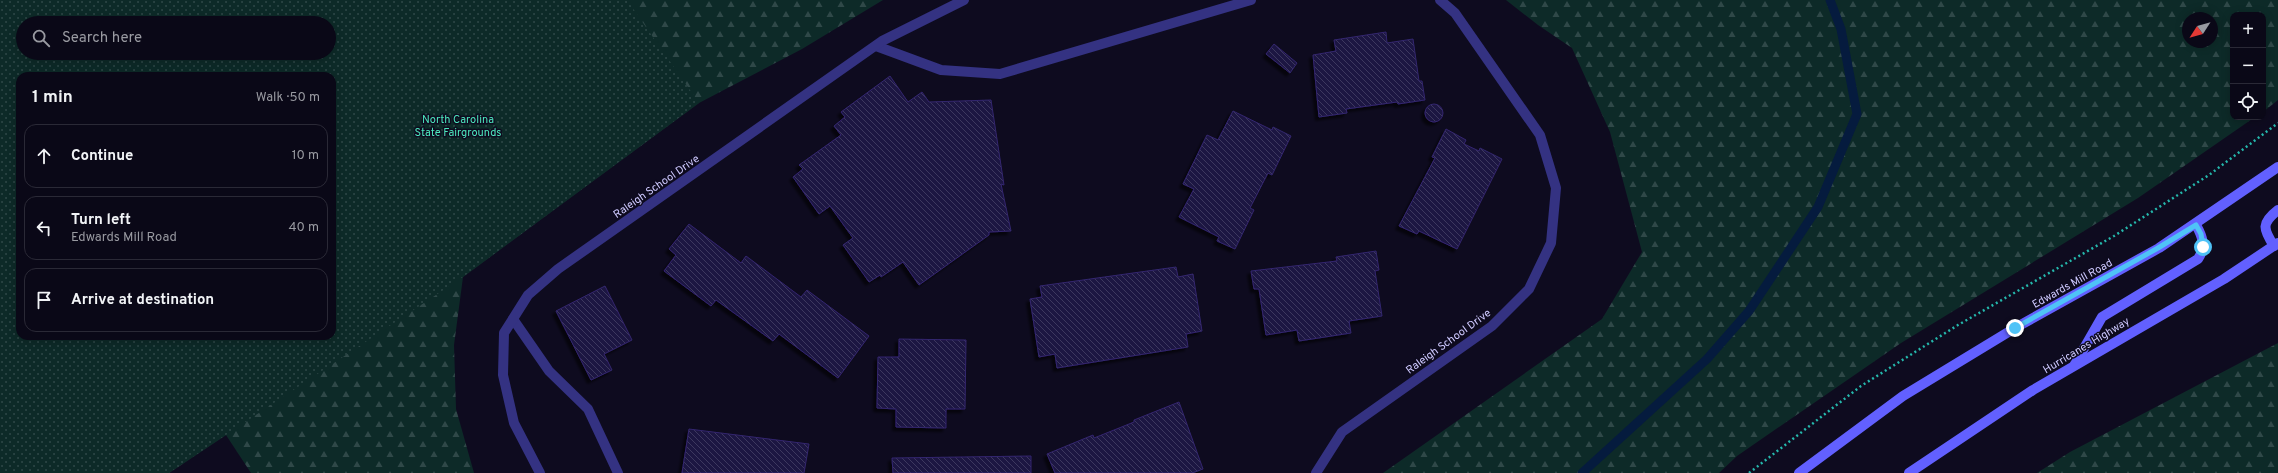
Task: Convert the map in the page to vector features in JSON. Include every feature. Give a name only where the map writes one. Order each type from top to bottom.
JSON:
[{"type":"main road","name":"Edwards Mill Road","points":[[1799,473],[1904,396],[2015,328],[2196,225],[2278,168]]},
{"type":"main road","points":[[2276,245],[2266,234],[2264,227],[2270,216],[2278,210]]},
{"type":"main road","points":[[2074,366],[2102,317],[2198,259],[2202,253],[2203,239],[2196,225]]},
{"type":"main road","name":"Hurricanes Highway","points":[[1909,473],[2014,402],[2224,279],[2276,245]]},
{"type":"street","name":"Raleigh School Drive","points":[[540,473],[514,423],[503,375],[504,333],[528,295],[558,269],[876,46],[964,0]]},
{"type":"street","points":[[876,46],[941,70],[1000,74],[1251,0]]},
{"type":"street","name":"Raleigh School Drive","points":[[1316,473],[1342,432],[1492,326],[1529,289],[1551,243],[1556,188],[1540,135],[1455,13],[1440,0]]},
{"type":"street","points":[[513,319],[549,371],[588,409],[618,473]]},
{"type":"path","points":[[1749,473],[1861,386],[1958,325],[2114,236],[2209,175],[2278,123]]},
{"type":"green space","name":"North Carolina State Fairgrounds","points":[[0,0],[883,0],[802,49],[699,103],[463,277],[454,345],[456,409],[474,473],[251,473],[226,435],[169,473],[0,364]]},
{"type":"green space","name":"North Carolina State Fairgrounds","points":[[0,0],[627,0],[699,103],[463,277],[169,473],[0,473]]},
{"type":"green space","points":[[1506,0],[2278,0],[2278,100],[2266,110],[2266,12],[2230,12],[2230,120],[2251,120],[2138,198],[1901,343],[1737,456],[1719,473],[1383,473],[1602,319],[1642,252],[1610,132],[1572,48],[1538,25]]},
{"type":"green space","points":[[2278,343],[2278,473],[2037,473],[2070,452]]},
{"type":"building","points":[[1386,32],[1387,43],[1413,39],[1419,81],[1422,81],[1425,100],[1346,109],[1347,113],[1319,117],[1313,55],[1336,51],[1334,40]]},
{"type":"building","points":[[1274,44],[1297,63],[1290,73],[1266,54]]},
{"type":"building","points":[[890,76],[908,102],[922,92],[929,102],[991,100],[1004,185],[1001,184],[1011,231],[989,232],[989,235],[919,285],[903,262],[881,277],[880,275],[869,282],[843,245],[853,238],[830,206],[819,214],[793,177],[803,169],[799,165],[841,135],[834,126],[845,117],[841,112]]},
{"type":"building","points":[[1434,104],[1440,107],[1443,113],[1440,119],[1434,122],[1428,119],[1425,113],[1428,107]]},
{"type":"building","points":[[1233,111],[1272,130],[1273,127],[1291,136],[1272,175],[1268,173],[1250,208],[1254,210],[1235,249],[1217,241],[1219,237],[1179,217],[1194,189],[1183,184],[1207,135],[1218,140]]},
{"type":"building","points":[[1446,129],[1466,140],[1464,144],[1479,151],[1480,148],[1502,159],[1457,249],[1419,231],[1417,234],[1399,226],[1435,158],[1432,157]]},
{"type":"building","points":[[689,224],[741,263],[746,256],[801,297],[807,290],[869,336],[838,378],[779,334],[773,341],[716,300],[711,306],[664,271],[676,255],[669,249]]},
{"type":"building","points":[[1376,251],[1379,270],[1375,271],[1382,316],[1349,321],[1351,333],[1299,341],[1297,330],[1266,335],[1259,289],[1254,289],[1251,271],[1337,261],[1336,257]]},
{"type":"building","points":[[1176,267],[1178,277],[1193,274],[1202,331],[1186,334],[1188,347],[1057,368],[1055,354],[1039,357],[1030,299],[1042,297],[1040,286]]},
{"type":"building","points":[[605,286],[632,340],[604,354],[612,370],[591,380],[556,311]]},
{"type":"building","points":[[899,339],[966,340],[965,409],[946,409],[946,428],[896,427],[896,409],[877,408],[878,357],[899,357]]},
{"type":"building","points":[[1179,402],[1203,469],[1192,473],[1055,473],[1047,454],[1093,435],[1094,438]]},
{"type":"building","points":[[689,429],[809,444],[804,473],[682,473]]},
{"type":"building","points":[[1031,456],[1031,473],[893,473],[892,458]]},
{"type":"waterway","points":[[1582,473],[1707,359],[1749,311],[1818,207],[1857,114],[1841,29],[1830,0]]},
{"type":"route","points":[[2015,328],[2196,225],[2203,239],[2203,247]]}]
